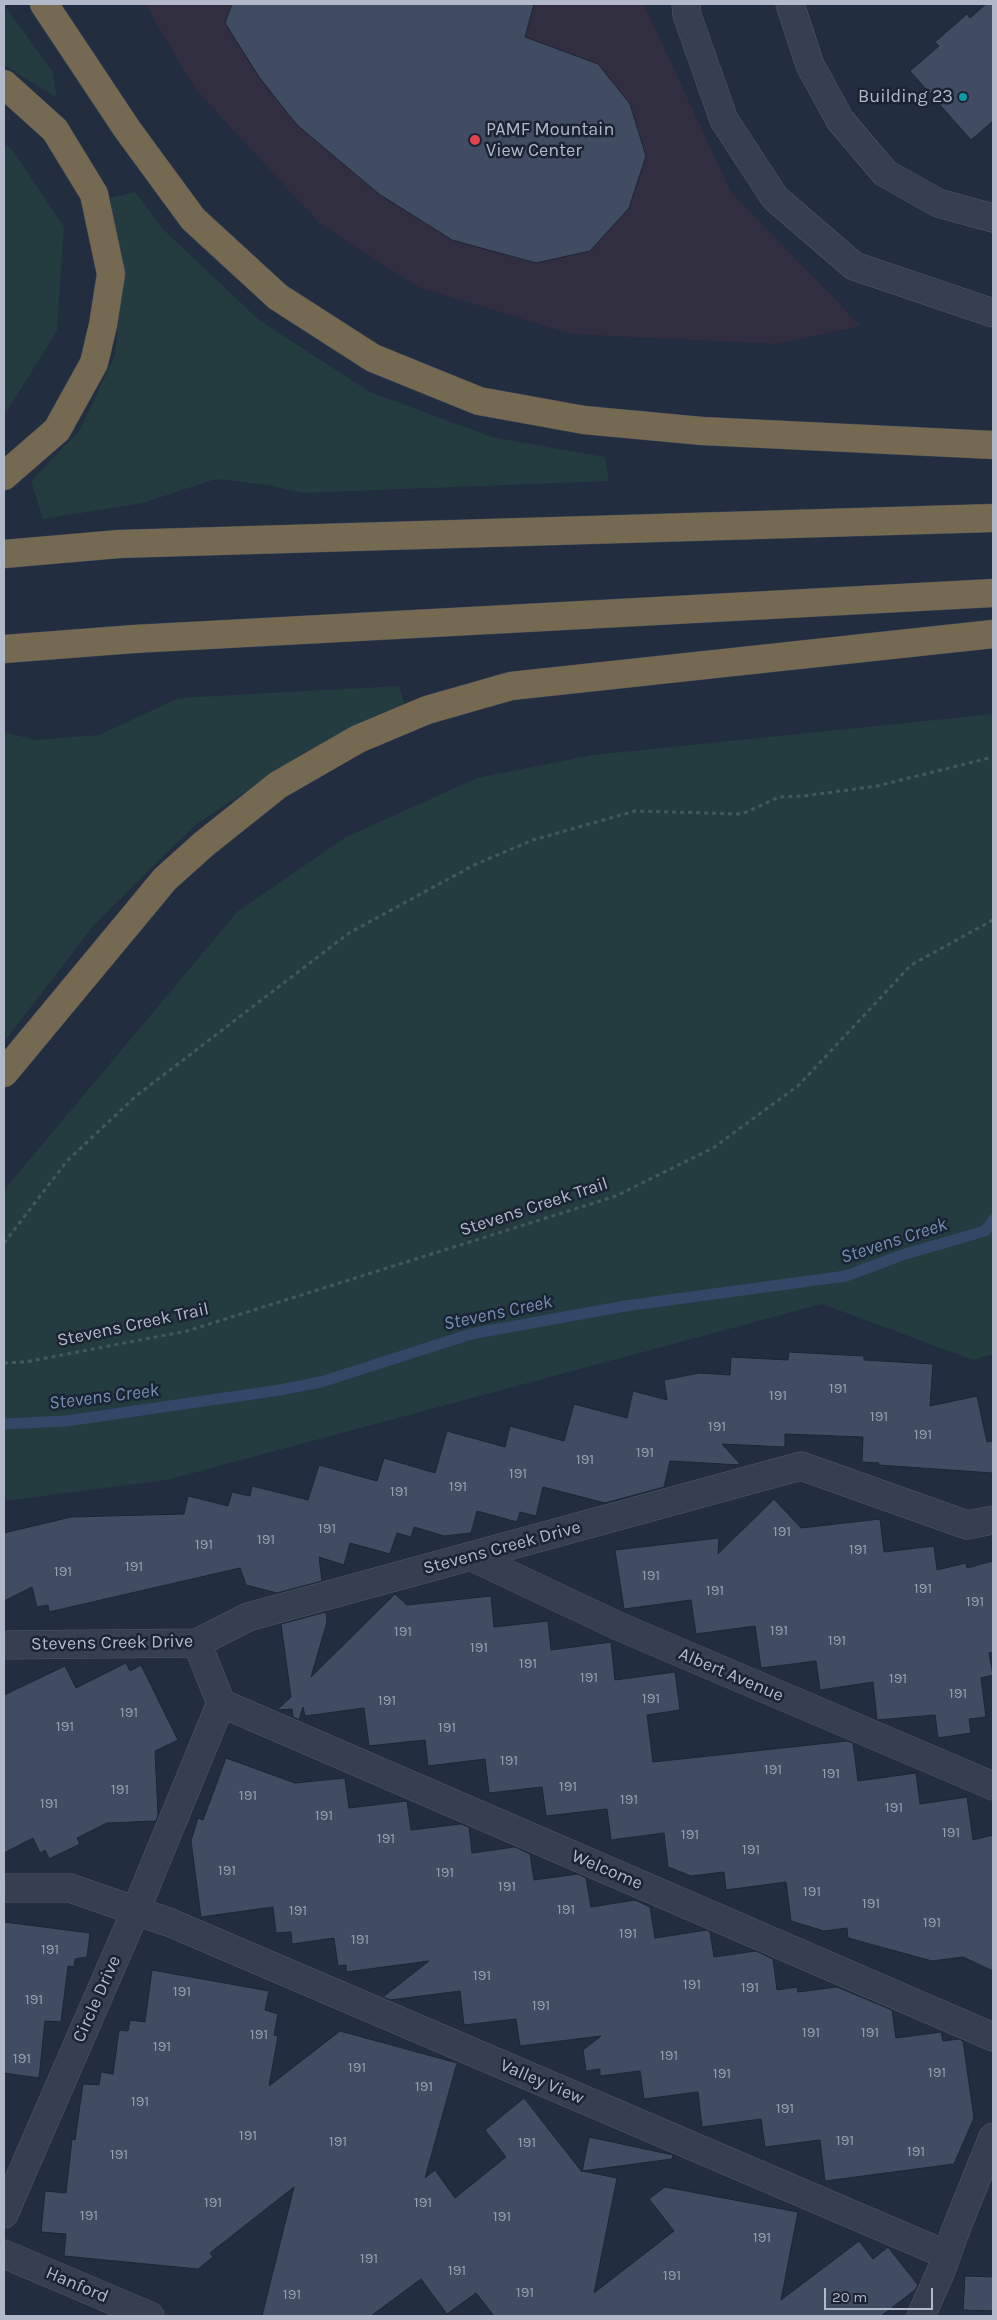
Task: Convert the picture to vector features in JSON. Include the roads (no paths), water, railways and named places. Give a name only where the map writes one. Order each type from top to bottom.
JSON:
[{"type":"highway","points":[[44,4],[127,129],[193,220],[278,298],[373,358],[479,401],[584,420],[702,431],[993,445]]},
{"type":"highway","points":[[4,84],[55,130],[94,194],[111,274],[103,325],[94,363],[57,430],[4,476]]},
{"type":"highway","points":[[4,554],[129,544],[993,518]]},
{"type":"highway","points":[[4,649],[134,639],[993,593]]},
{"type":"highway","points":[[4,1073],[165,880],[204,844],[278,785],[358,739],[427,710],[511,686],[993,634]]},
{"type":"street","points":[[686,4],[687,15],[724,120],[775,198],[854,266],[993,313]]},
{"type":"street","points":[[790,4],[810,65],[840,120],[885,173],[938,203],[993,218]]},
{"type":"street","name":"Stevens Creek Drive","points":[[4,1645],[197,1643],[248,1617],[801,1466],[967,1525],[993,1520]]},
{"type":"street","name":"Albert Avenue","points":[[472,1557],[618,1626],[993,1786]]},
{"type":"street","points":[[197,1643],[221,1703]]},
{"type":"street","name":"Circle Drive","points":[[4,2214],[136,1910],[221,1703]]},
{"type":"street","name":"Welcome","points":[[221,1703],[993,2037]]},
{"type":"street","points":[[4,1888],[70,1888],[136,1910]]},
{"type":"street","name":"Valley View","points":[[136,1910],[948,2255]]},
{"type":"street","points":[[921,2316],[948,2255],[993,2137]]},
{"type":"street","name":"Hanford","points":[[4,2254],[150,2316]]},
{"type":"waterway","name":"Stevens Creek","points":[[4,1424],[66,1421],[280,1390],[321,1382],[471,1334],[625,1306],[846,1276],[902,1255],[985,1231],[993,1220]]},
{"type":"place","name":"Building 23","points":[[963,97]]},
{"type":"place","name":"PAMF Mountain View Center","points":[[475,140]]}]
